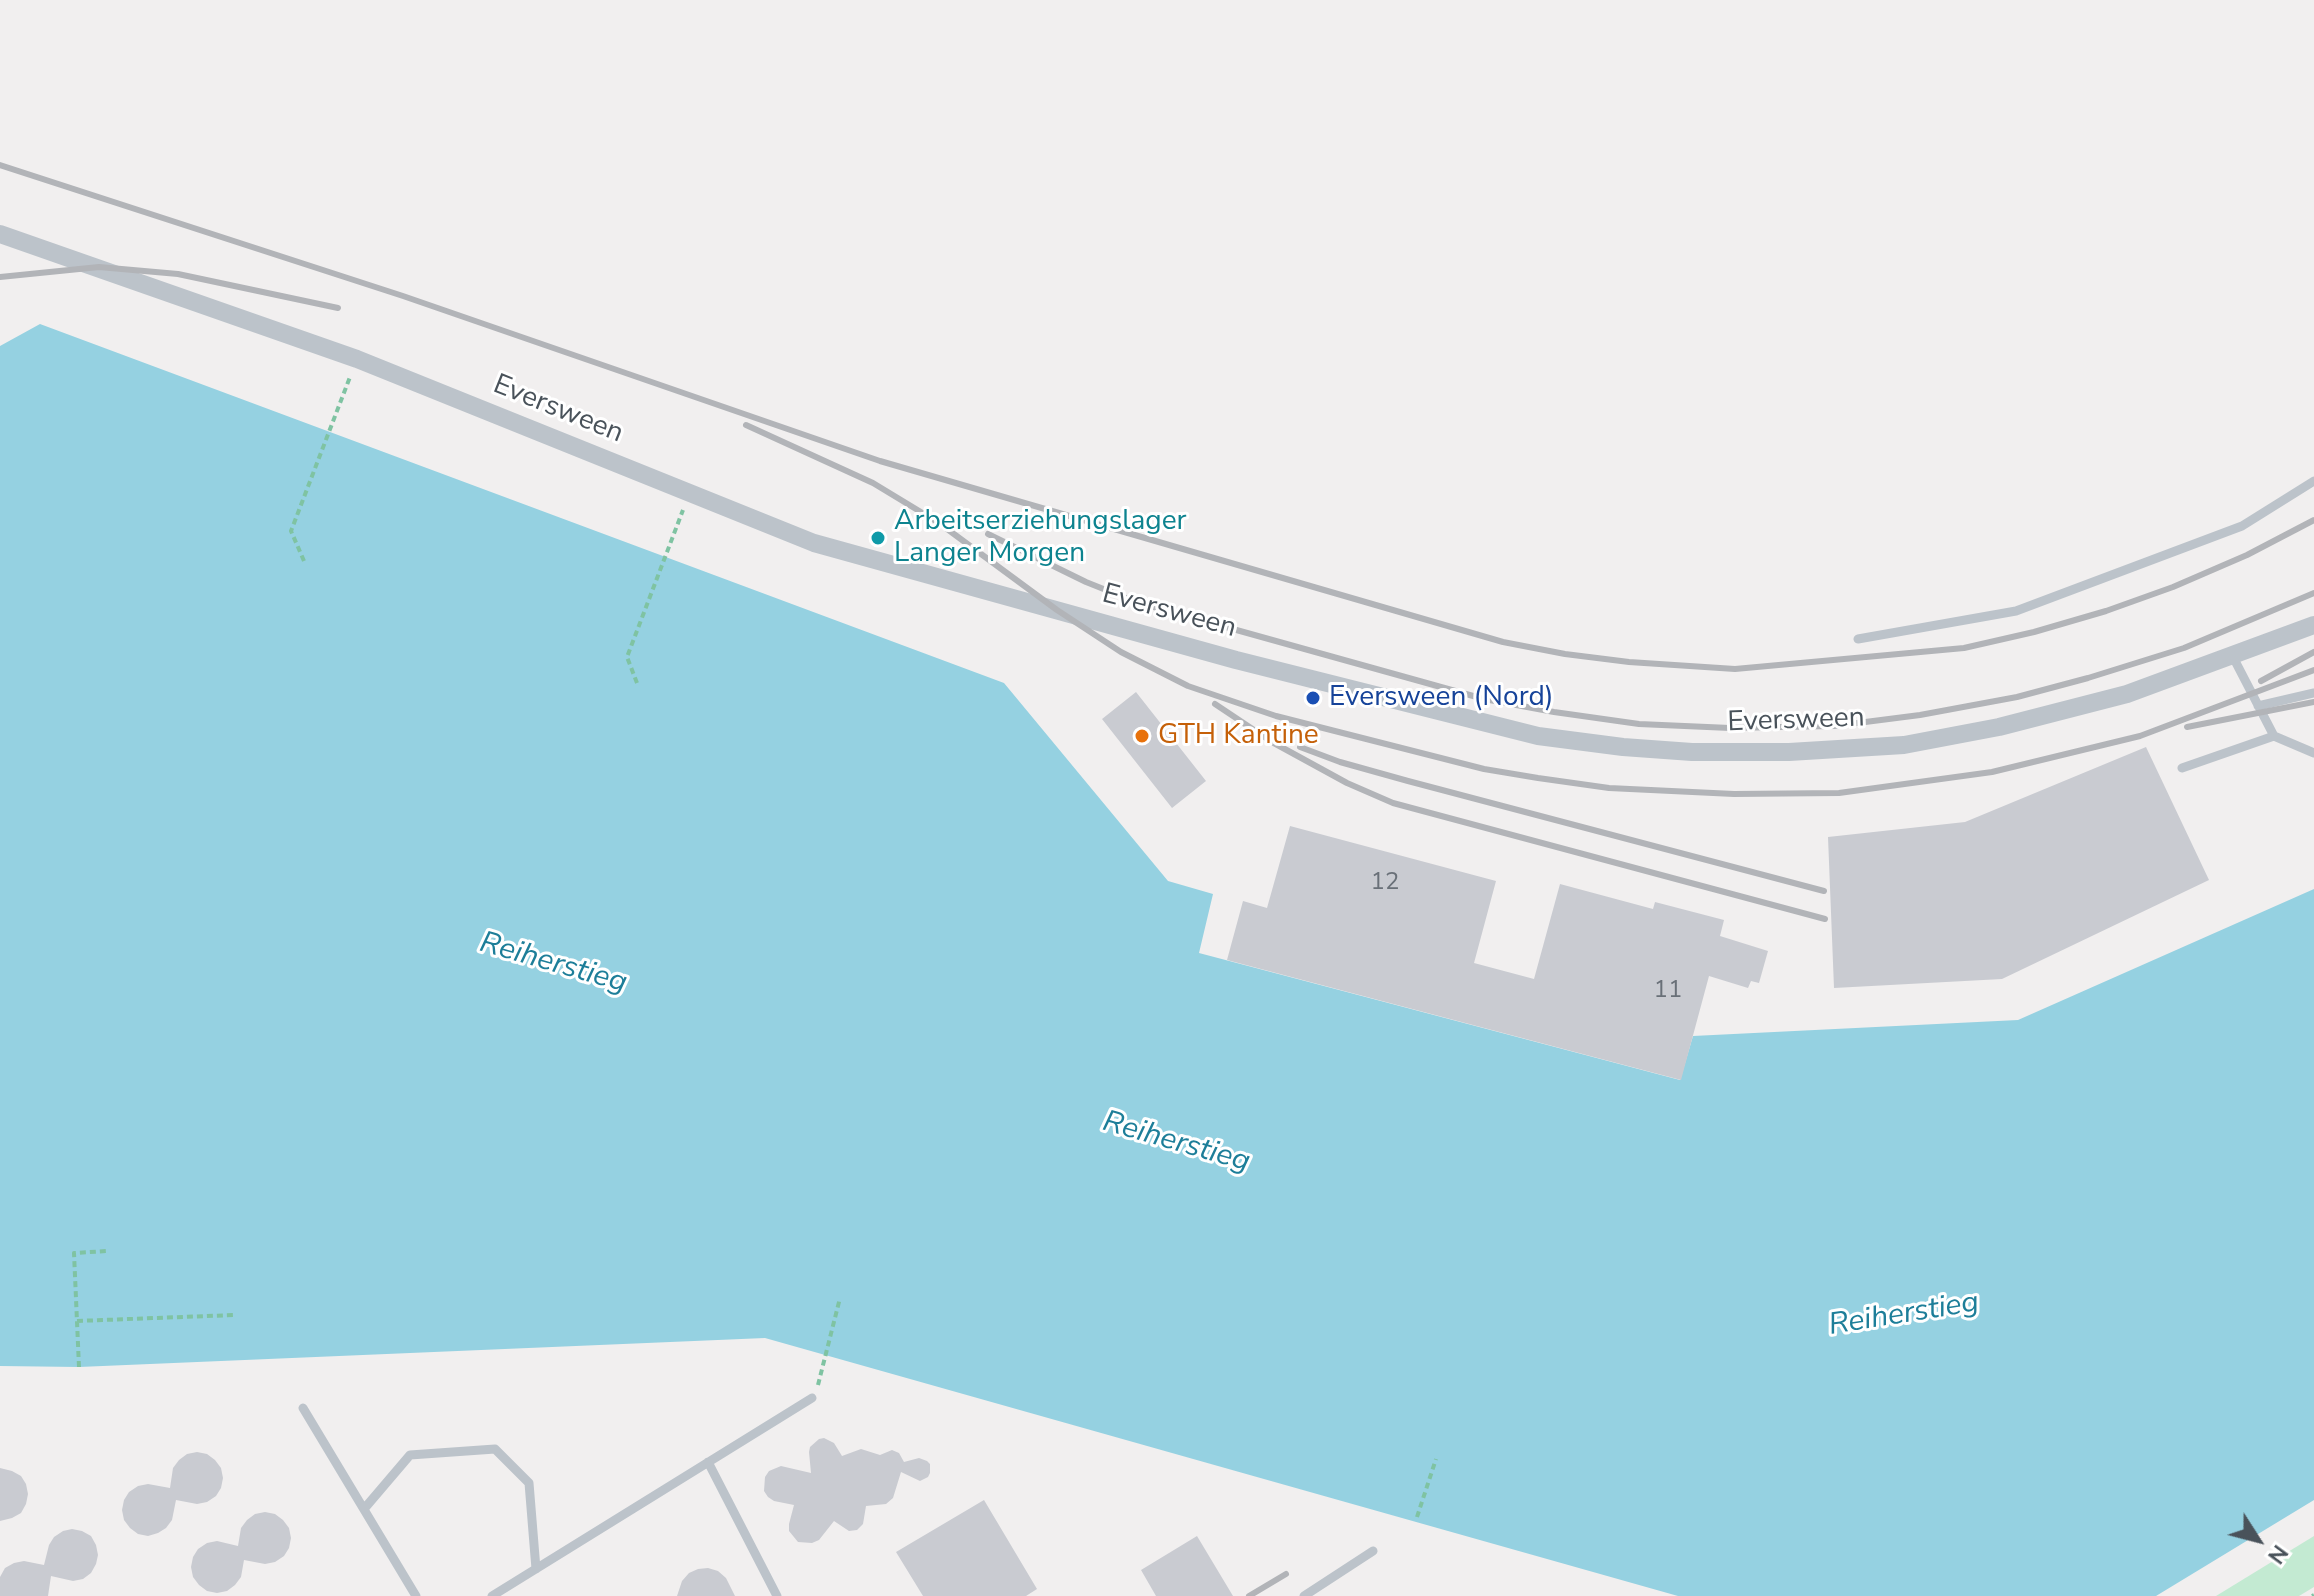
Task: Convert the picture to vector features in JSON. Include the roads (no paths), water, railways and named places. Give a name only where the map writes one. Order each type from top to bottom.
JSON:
[{"type":"street","name":"Eversween","points":[[0,234],[357,359],[814,543],[1236,660],[1538,736],[1692,752],[1789,752],[1904,745],[1999,727],[2127,694],[2314,625]]},
{"type":"lane","points":[[1858,639],[2016,611],[2242,526],[2314,481]]},
{"type":"lane","points":[[2232,655],[2274,736],[2314,753]]},
{"type":"lane","points":[[2258,706],[2314,693]]},
{"type":"lane","points":[[2182,768],[2274,736]]},
{"type":"lane","points":[[492,1596],[812,1398]]},
{"type":"lane","points":[[303,1408],[416,1596]]},
{"type":"lane","points":[[364,1509],[410,1455],[495,1449],[529,1483],[536,1569]]},
{"type":"lane","points":[[708,1462],[777,1596]]},
{"type":"lane","points":[[1304,1596],[1373,1551]]},
{"type":"water","name":"Reiherstieg","points":[[40,324],[1004,683],[1168,881],[1213,894],[1199,953],[1680,1080],[1693,1036],[2018,1020],[2314,889],[2314,1500],[2156,1596],[1678,1596],[765,1338],[79,1367],[0,1366],[0,346]]},
{"type":"railway","points":[[0,165],[403,296],[880,461],[1503,642],[1565,654],[1735,669],[1964,648],[2106,611],[2173,587],[2247,555],[2314,520]]},
{"type":"railway","points":[[0,277],[99,267],[178,274],[338,308]]},
{"type":"railway","points":[[746,425],[873,483],[939,523],[1057,610],[1121,652],[1188,686],[1276,716],[1484,769],[1538,778],[1609,788],[1734,794],[1839,793],[1992,772],[2140,736],[2314,670]]},
{"type":"railway","points":[[988,534],[1086,582],[1136,602],[1484,699],[1639,724],[1730,728],[1834,726],[1920,715],[2017,697],[2184,648],[2314,593]]},
{"type":"railway","points":[[2261,681],[2314,652]]},
{"type":"railway","points":[[2187,727],[2314,702]]},
{"type":"railway","points":[[1215,704],[1272,742],[1347,783],[1393,803],[1825,919]]},
{"type":"railway","points":[[1300,747],[1408,781],[1824,891]]},
{"type":"railway","points":[[1249,1596],[1286,1574]]},
{"type":"place","name":"Arbeitserziehungslager Langer Morgen","points":[[878,538]]},
{"type":"place","name":"Eversween (Nord)","points":[[1313,698]]},
{"type":"place","name":"GTH Kantine","points":[[1142,736]]}]
